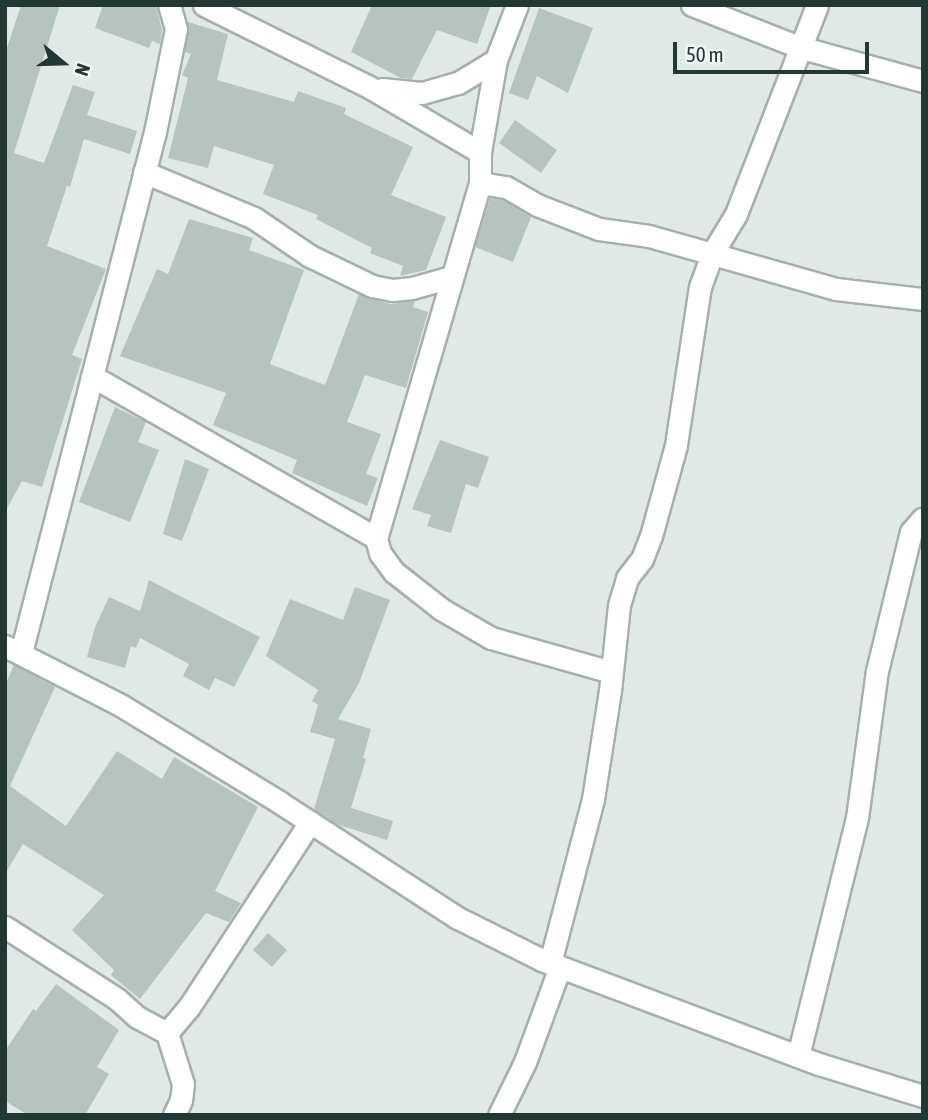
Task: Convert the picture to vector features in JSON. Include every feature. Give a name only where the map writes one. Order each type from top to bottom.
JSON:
[{"type":"street","points":[[169,5],[176,29],[144,172],[92,376],[13,650],[122,706],[310,822],[456,917],[555,965],[798,1056],[923,1096]]},
{"type":"street","points":[[517,5],[496,60],[480,152],[480,183],[376,538],[380,553],[394,572],[440,609],[461,621],[491,638],[611,672]]},
{"type":"street","points":[[692,5],[799,47],[923,81]]},
{"type":"street","points":[[499,1115],[525,1062],[555,965],[593,799],[619,605],[628,578],[642,558],[651,536],[676,445],[700,287],[713,252],[736,214],[817,5]]},
{"type":"street","points":[[176,29],[207,7],[369,87],[480,152]]},
{"type":"street","points":[[369,87],[422,93],[458,83],[496,60]]},
{"type":"street","points":[[144,172],[246,214],[310,257],[372,286],[393,290],[412,288],[451,277]]},
{"type":"street","points":[[480,183],[506,187],[537,205],[599,229],[649,236],[713,252],[836,289],[923,299]]},
{"type":"street","points":[[92,376],[376,538]]},
{"type":"street","points":[[798,1056],[857,818],[877,671],[911,532],[923,518]]},
{"type":"street","points":[[167,1033],[189,1007],[310,822]]},
{"type":"street","points":[[5,927],[117,999],[137,1017],[167,1033],[183,1084],[181,1100],[174,1115]]},
{"type":"building","points":[[21,5],[60,5],[14,153],[44,163],[73,85],[95,92],[87,115],[137,131],[130,154],[84,139],[70,187],[67,186],[47,246],[106,269],[72,355],[82,359],[42,487],[22,481],[5,512],[5,54]]},
{"type":"building","points":[[103,5],[156,5],[162,30],[160,44],[152,41],[149,48],[95,28]]},
{"type":"building","points":[[372,5],[491,5],[477,44],[437,30],[412,79],[401,78],[351,52]]},
{"type":"building","points":[[539,8],[593,28],[568,93],[537,76],[528,100],[509,93]]},
{"type":"building","points":[[188,22],[228,34],[217,80],[294,102],[298,91],[346,108],[344,114],[413,147],[391,195],[446,217],[426,270],[400,276],[403,266],[370,253],[372,248],[316,219],[318,215],[263,194],[274,165],[214,146],[208,168],[168,158],[188,78],[182,75],[191,54],[185,52]]},
{"type":"building","points":[[515,120],[557,150],[541,173],[499,143]]},
{"type":"building","points":[[490,198],[502,200],[531,217],[513,262],[475,247]]},
{"type":"building","points":[[189,219],[253,238],[249,250],[304,270],[270,364],[325,385],[359,294],[390,304],[415,301],[413,307],[428,312],[406,388],[365,375],[347,422],[381,434],[366,474],[378,478],[367,506],[292,473],[297,460],[213,425],[226,393],[120,356],[157,269],[168,274]]},
{"type":"building","points":[[115,407],[146,422],[138,442],[159,450],[130,522],[79,502]]},
{"type":"building","points":[[440,440],[489,457],[478,488],[466,484],[451,533],[427,526],[431,515],[412,509]]},
{"type":"building","points":[[185,459],[209,469],[182,541],[163,534]]},
{"type":"building","points":[[149,580],[260,637],[234,687],[215,678],[209,690],[183,676],[189,664],[140,638],[136,648],[131,646],[125,668],[87,657],[95,627],[109,597],[140,611]]},
{"type":"building","points":[[355,587],[390,600],[359,683],[338,719],[371,729],[363,758],[366,759],[351,808],[393,821],[387,840],[339,825],[314,809],[335,739],[310,732],[318,705],[312,701],[318,690],[266,656],[290,599],[343,620]]},
{"type":"building","points":[[14,665],[55,687],[10,786],[66,826],[117,751],[162,779],[174,757],[258,807],[215,891],[241,903],[229,922],[206,913],[140,999],[111,975],[114,970],[72,930],[104,895],[23,844],[5,874],[5,685]]},
{"type":"building","points":[[268,933],[287,950],[272,967],[253,950]]},
{"type":"building","points":[[56,984],[119,1030],[97,1067],[109,1074],[85,1115],[28,1115],[5,1101],[5,1051],[33,1009],[36,1011]]}]
